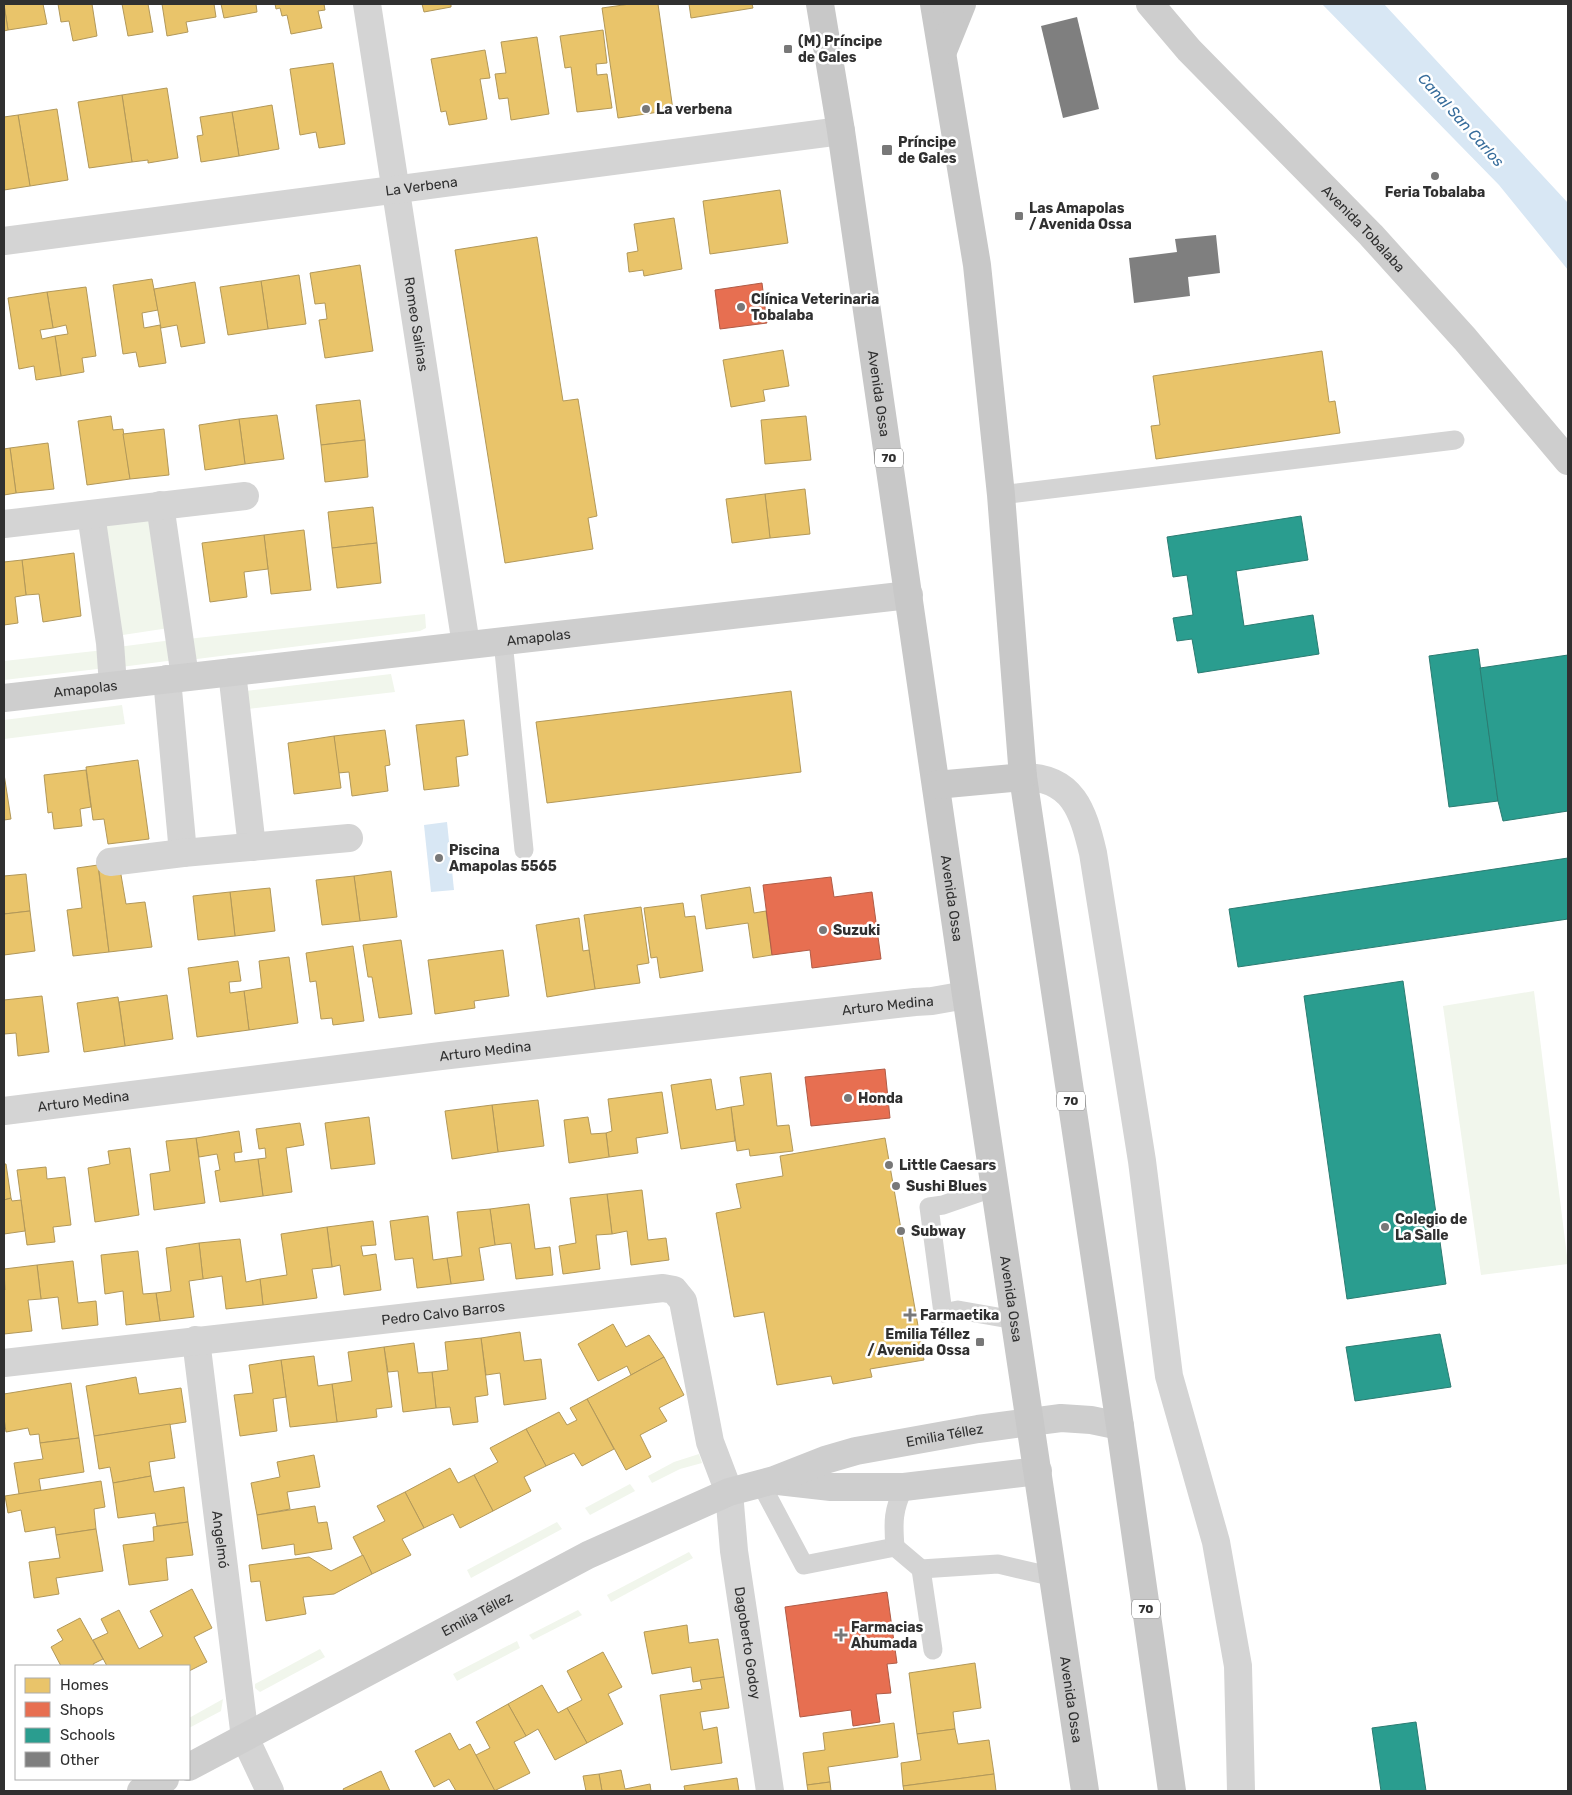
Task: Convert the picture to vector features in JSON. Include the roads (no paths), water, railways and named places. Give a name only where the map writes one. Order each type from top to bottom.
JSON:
[{"type":"main road","name":"Avenida Ossa","points":[[820,4],[1085,1791]]},
{"type":"main road","name":"70","points":[[934,4],[977,265],[1001,495],[1022,777],[1120,1426],[1172,1791]]},
{"type":"main road","points":[[943,52],[962,4]]},
{"type":"main road","points":[[936,785],[1022,777]]},
{"type":"street","name":"Romeo Salinas","points":[[367,4],[466,645]]},
{"type":"street","name":"Avenida Tobalaba","points":[[1150,4],[1189,50],[1378,243],[1465,339],[1568,461]]},
{"type":"street","name":"La Verbena","points":[[4,241],[840,131]]},
{"type":"street","points":[[4,524],[244,496]]},
{"type":"street","points":[[160,506],[176,678],[183,852]]},
{"type":"street","points":[[91,514],[110,644],[113,685]]},
{"type":"street","name":"Amapolas","points":[[4,698],[909,595]]},
{"type":"street","points":[[232,672],[252,847]]},
{"type":"street","points":[[1022,777],[1035,777],[1057,784],[1071,795],[1080,809],[1085,822],[1093,853],[1142,1162],[1169,1376],[1216,1542],[1238,1666],[1241,1791]]},
{"type":"street","points":[[110,862],[183,852],[349,838]]},
{"type":"street","name":"Arturo Medina","points":[[4,1111],[441,1056],[932,1001],[966,995]]},
{"type":"street","name":"Pedro Calvo Barros","points":[[4,1363],[663,1288],[674,1290],[683,1301],[710,1442],[729,1492]]},
{"type":"street","name":"Angelmó","points":[[196,1340],[244,1738]]},
{"type":"street","name":"Emilia Téllez","points":[[190,1766],[588,1555],[729,1492],[767,1482],[824,1460],[856,1451],[1031,1421],[1068,1418],[1091,1420],[1120,1426]]},
{"type":"street","name":"Emilia Téllez","points":[[767,1482],[831,1487],[904,1487],[1038,1471]]},
{"type":"street","name":"Dagoberto Godoy","points":[[729,1492],[734,1551],[770,1791]]},
{"type":"street","points":[[244,1738],[270,1791]]},
{"type":"street","points":[[141,1791],[163,1780]]},
{"type":"lane","points":[[1001,495],[1455,440]]},
{"type":"lane","points":[[503,641],[524,850]]},
{"type":"lane","points":[[996,1187],[943,1205],[929,1207],[943,1313],[958,1310],[1015,1320]]},
{"type":"lane","points":[[767,1482],[804,1564],[895,1547]]},
{"type":"lane","points":[[904,1487],[893,1521],[895,1547],[921,1569],[933,1650]]},
{"type":"lane","points":[[921,1569],[998,1564],[1054,1577]]},
{"type":"water","name":"Canal San Carlos","points":[[1322,4],[1384,4],[1568,203],[1568,270],[1499,185]]},
{"type":"water","name":"Piscina Amapolas 5565","points":[[447,822],[454,890],[431,892],[424,825]]},
{"type":"place","name":"(M) Príncipe de Gales","points":[[788,49]]},
{"type":"place","name":"La verbena","points":[[646,109]]},
{"type":"place","name":"Príncipe de Gales","points":[[887,150]]},
{"type":"place","name":"Feria Tobalaba","points":[[1435,176]]},
{"type":"place","name":"Las Amapolas / Avenida Ossa","points":[[1019,216]]},
{"type":"place","name":"Clínica Veterinaria Tobalaba","points":[[741,307]]},
{"type":"place","name":"Piscina Amapolas 5565","points":[[439,858]]},
{"type":"place","name":"Suzuki","points":[[823,930]]},
{"type":"place","name":"Honda","points":[[848,1098]]},
{"type":"place","name":"Little Caesars","points":[[889,1165]]},
{"type":"place","name":"Sushi Blues","points":[[896,1186]]},
{"type":"place","name":"Colegio de La Salle","points":[[1385,1227]]},
{"type":"place","name":"Subway","points":[[901,1231]]},
{"type":"place","name":"Farmaetika","points":[[910,1315]]},
{"type":"place","name":"Emilia Téllez / Avenida Ossa","points":[[980,1342]]},
{"type":"place","name":"Farmacias Ahumada","points":[[841,1635]]}]
